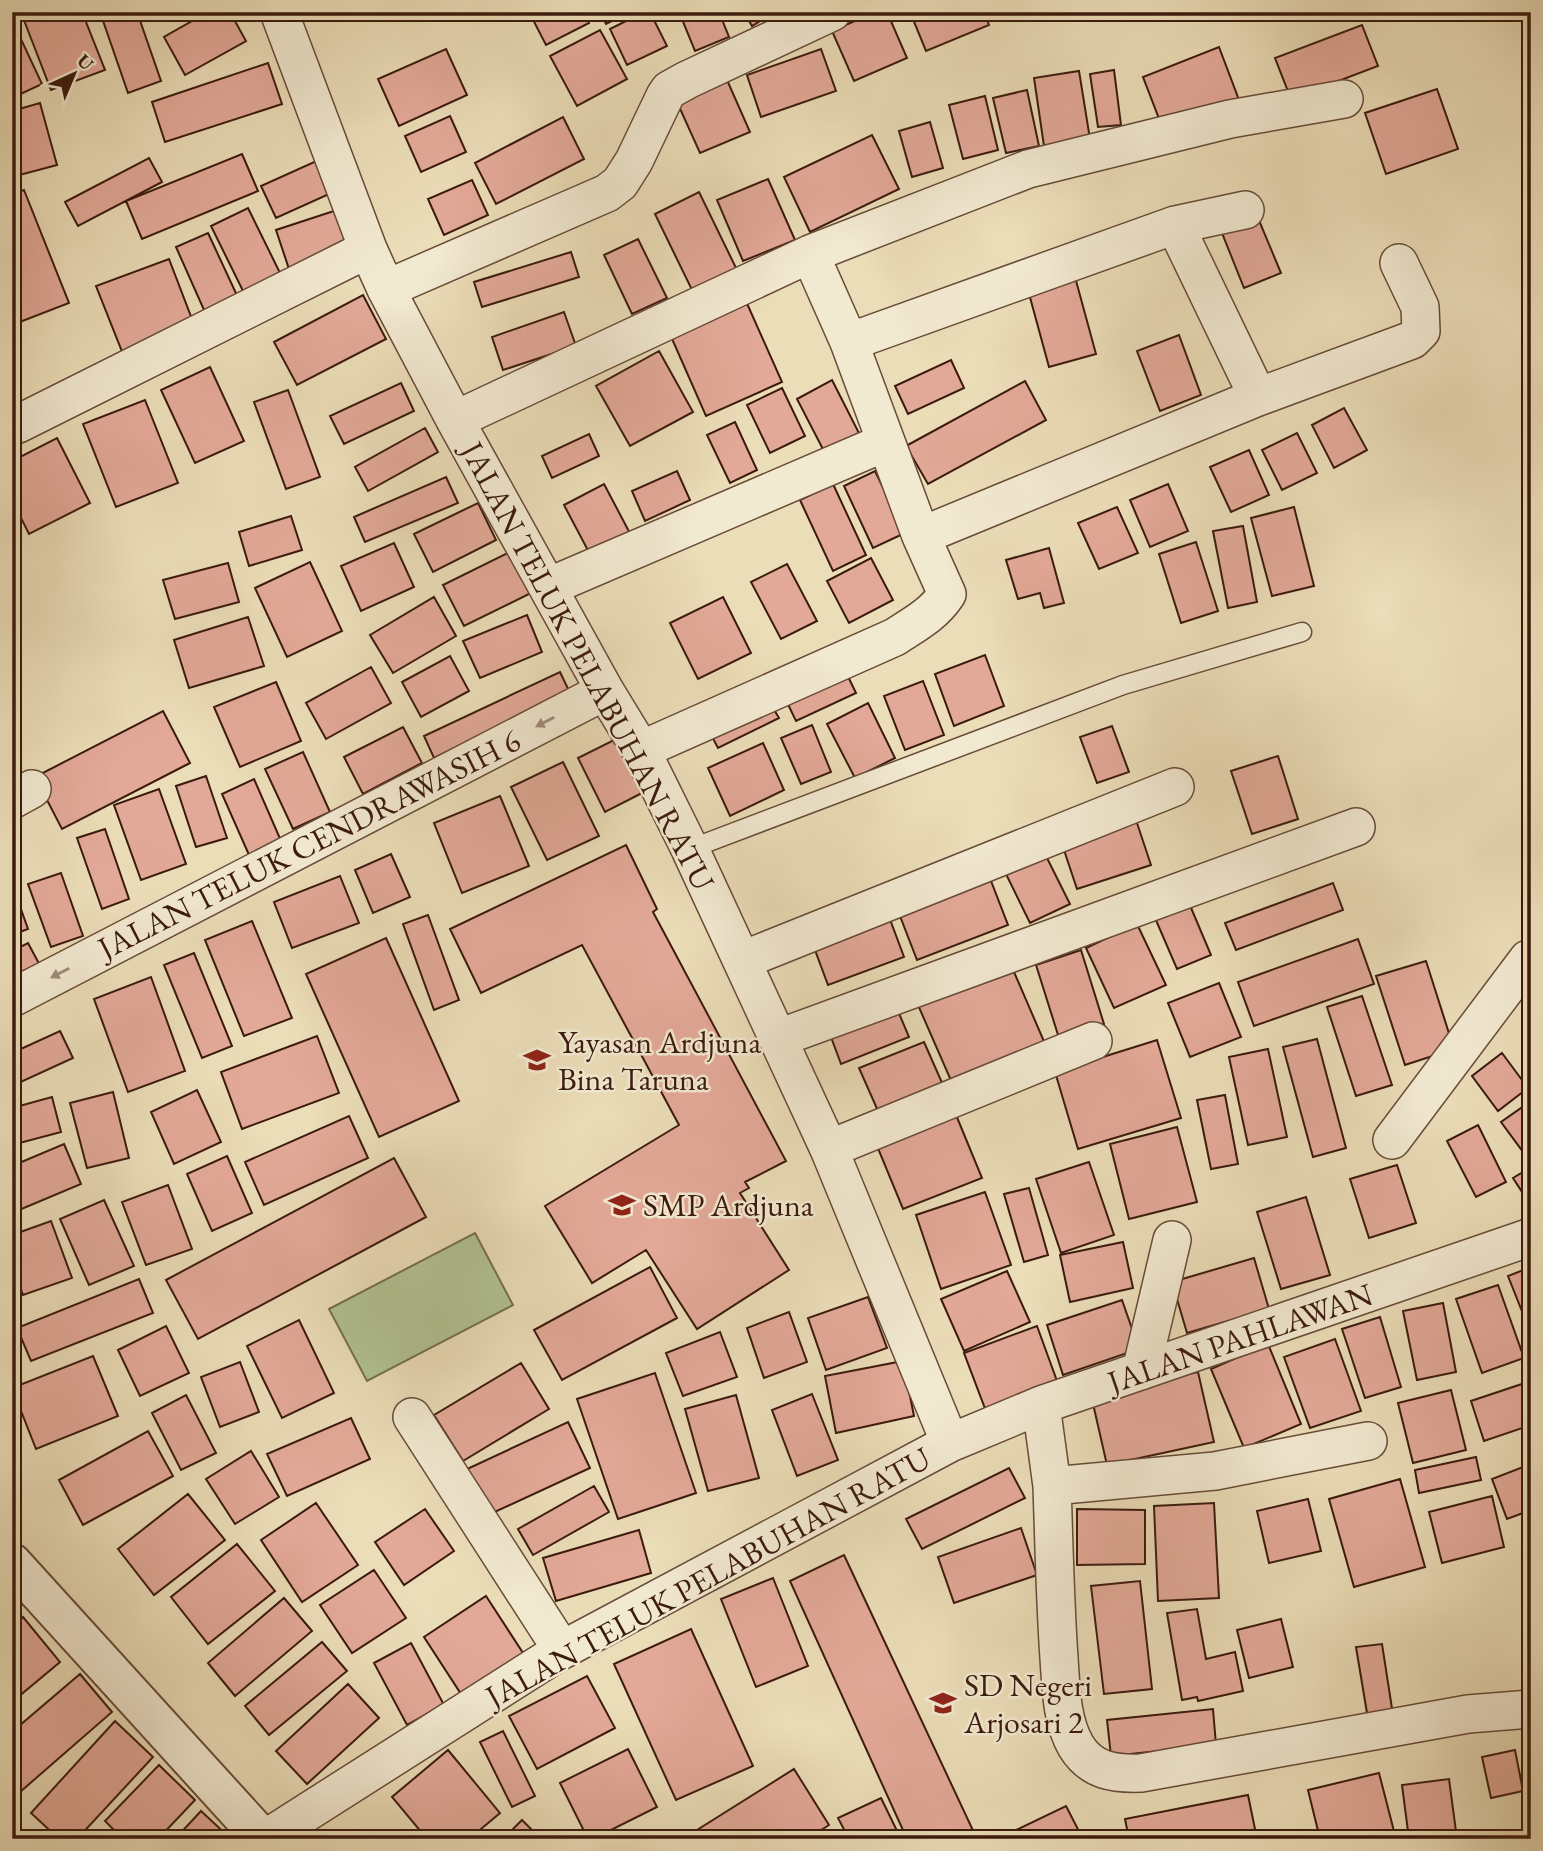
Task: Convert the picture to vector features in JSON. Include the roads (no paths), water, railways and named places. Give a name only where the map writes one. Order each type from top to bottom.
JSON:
[{"type":"street","name":"JALAN TELUK PELABUHAN RATU","points":[[264,1839],[562,1650],[950,1443],[829,1149],[690,849],[641,750],[605,691],[386,289],[279,12]]},
{"type":"street","points":[[386,289],[607,193],[620,183],[634,161],[660,103],[670,90],[832,12]]},
{"type":"street","points":[[456,420],[810,254],[1028,169],[1230,119],[1344,99]]},
{"type":"street","points":[[849,342],[1175,225],[1245,210]]},
{"type":"street","points":[[1175,225],[1258,397]]},
{"type":"street","points":[[18,424],[368,248]]},
{"type":"street","points":[[641,750],[895,636],[939,608],[947,594],[921,536],[849,342],[810,254]]},
{"type":"street","points":[[921,536],[1258,397],[1417,337],[1421,331],[1420,307],[1399,263]]},
{"type":"street","points":[[548,587],[886,442]]},
{"type":"street","name":"JALAN TELUK CENDRAWASIH 6","points":[[12,998],[605,691]]},
{"type":"street","points":[[743,960],[1175,787]]},
{"type":"street","points":[[779,1038],[1356,827]]},
{"type":"street","points":[[1392,1140],[1530,958]]},
{"type":"street","points":[[829,1149],[1093,1041]]},
{"type":"street","name":"JALAN PAHLAWAN","points":[[950,1443],[1041,1405],[1531,1237]]},
{"type":"street","points":[[1141,1371],[1172,1240]]},
{"type":"street","points":[[1041,1405],[1052,1486],[1057,1633],[1063,1706],[1076,1746],[1095,1766],[1119,1774],[1141,1773],[1468,1714],[1531,1709]]},
{"type":"street","points":[[412,1418],[562,1650]]},
{"type":"street","points":[[1052,1486],[1215,1471],[1368,1441]]},
{"type":"street","points":[[12,1563],[264,1839]]},
{"type":"lane","points":[[690,849],[1123,685],[1302,632]]},
{"type":"place","name":"Yayasan Ardjuna Bina Taruna","points":[[537,1060]]},
{"type":"place","name":"SMP Ardjuna","points":[[622,1205]]},
{"type":"place","name":"SD Negeri Arjosari 2","points":[[943,1703]]}]
